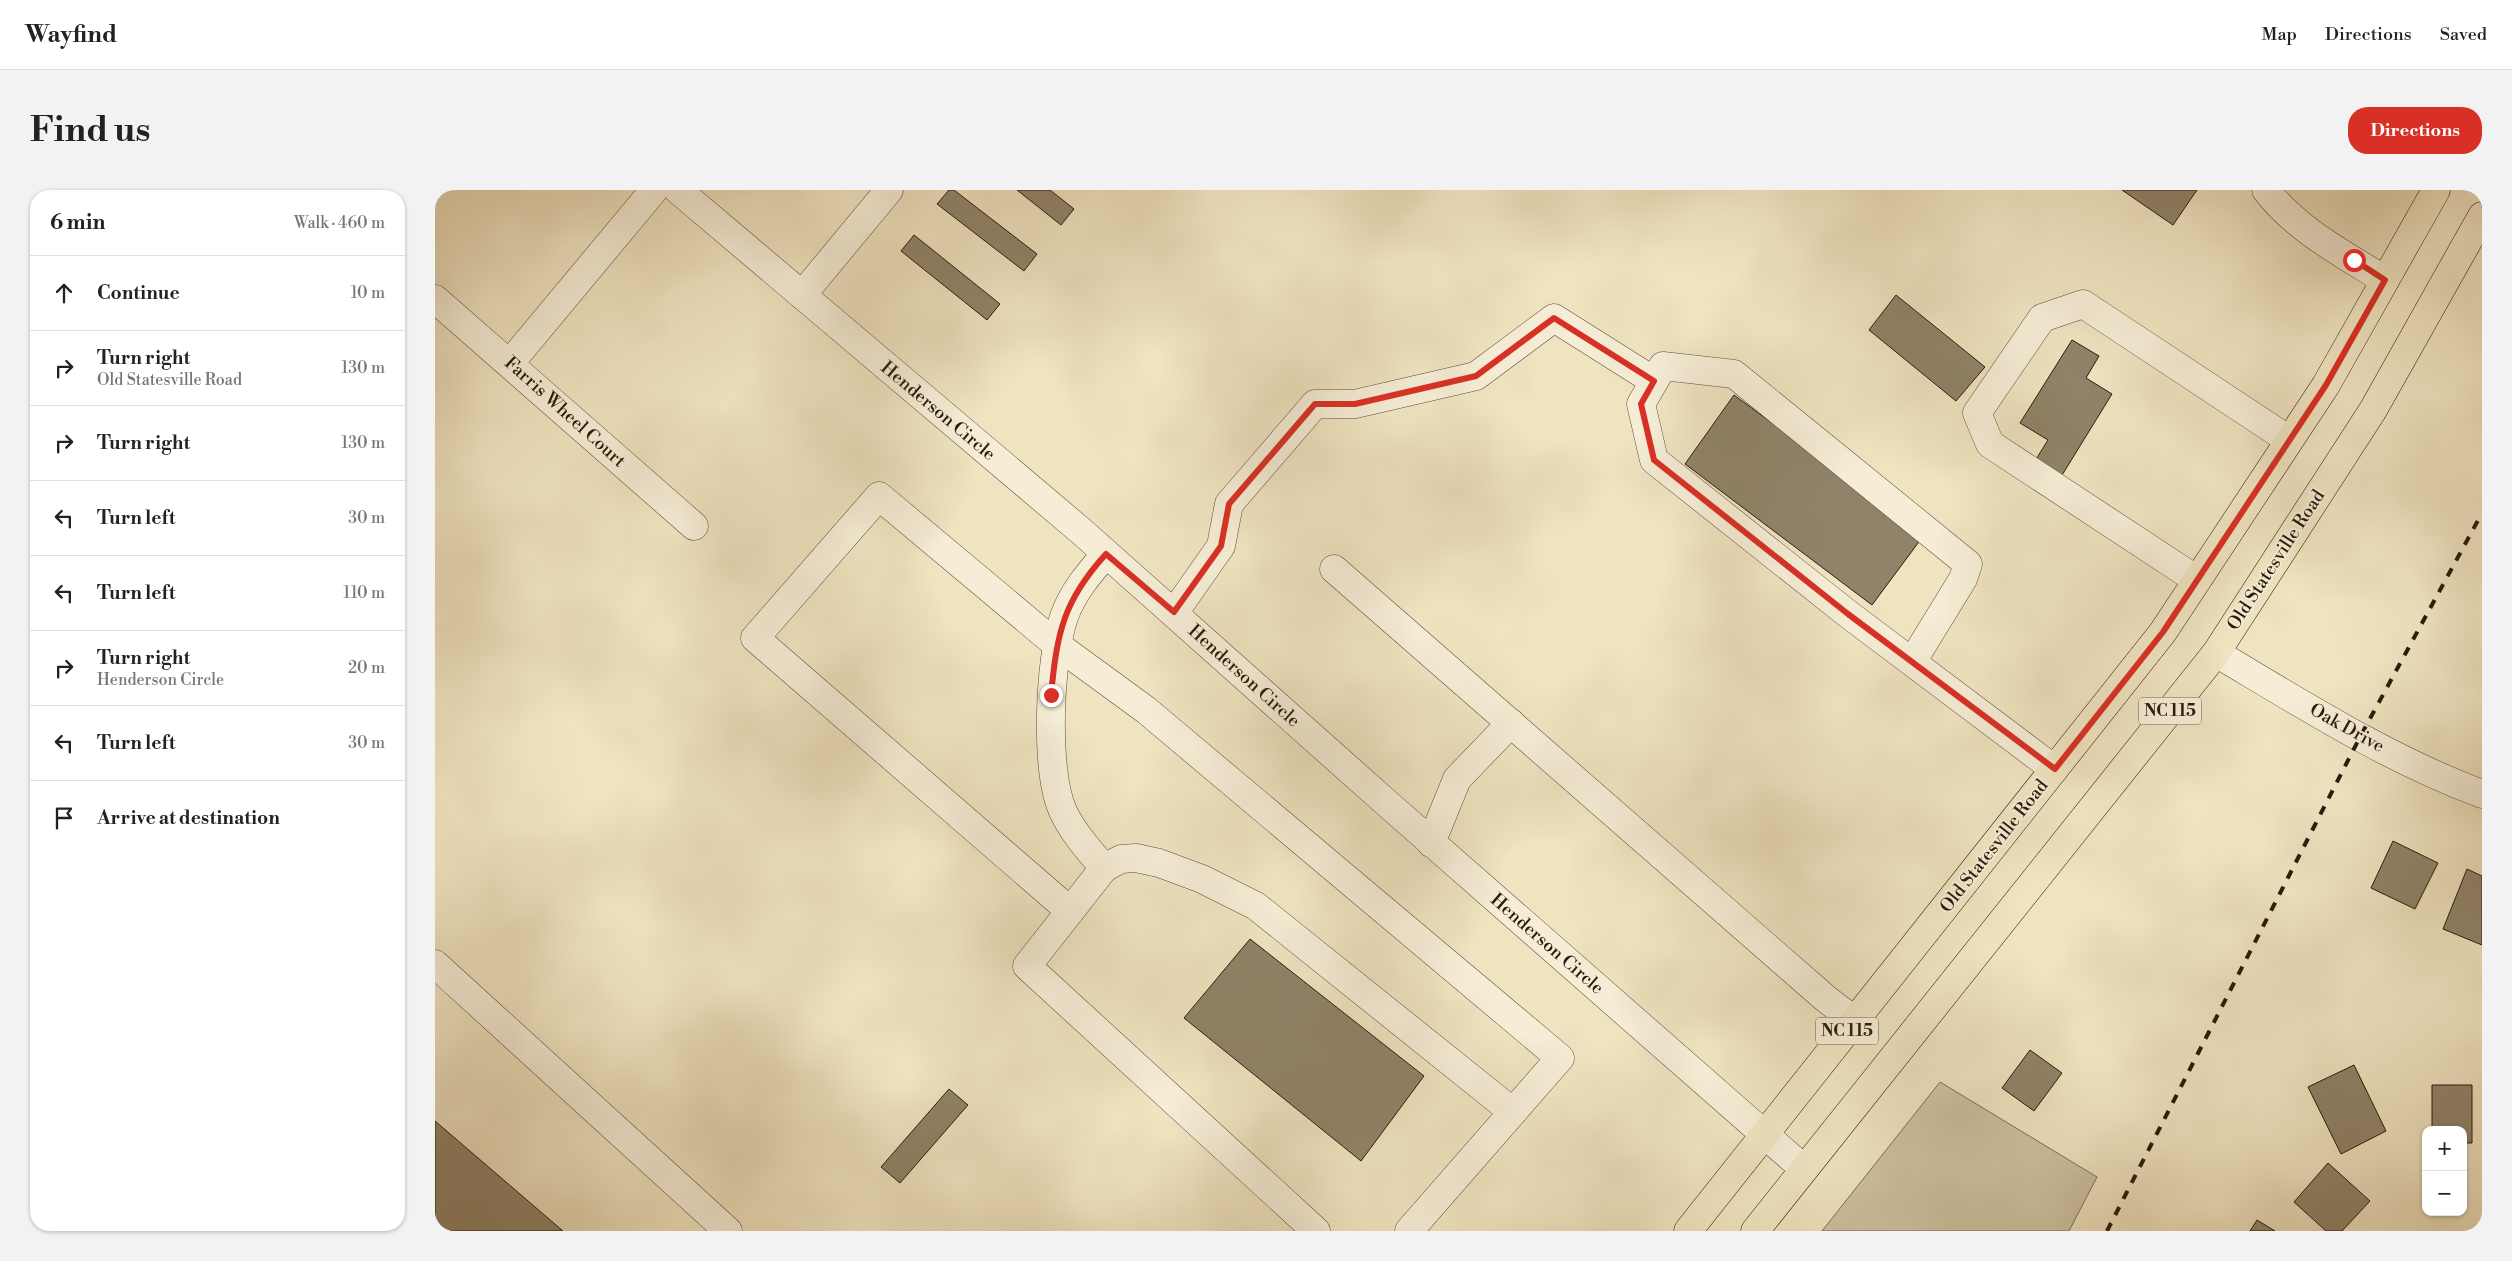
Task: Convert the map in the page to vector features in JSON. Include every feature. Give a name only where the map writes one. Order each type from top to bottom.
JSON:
[{"type":"main road","name":"Old Statesville Road","points":[[1687,1231],[2163,632],[2326,385],[2436,190]]},
{"type":"main road","name":"Old Statesville Road","points":[[1755,1231],[2216,653],[2373,410],[2482,216]]},
{"type":"street","points":[[510,363],[654,190]]},
{"type":"street","name":"Henderson Circle","points":[[678,190],[1174,612],[1431,843],[1804,1169]]},
{"type":"street","points":[[801,295],[889,190]]},
{"type":"street","points":[[2266,190],[2275,202],[2313,235],[2385,280]]},
{"type":"street","name":"Farris Wheel Court","points":[[435,299],[694,526]]},
{"type":"street","points":[[2197,580],[1990,444],[1977,413],[2042,318],[2083,304],[2289,440]]},
{"type":"street","points":[[1174,612],[1221,546],[1229,504],[1315,404],[1355,404],[1476,376],[1554,318],[1654,381]]},
{"type":"street","points":[[1912,662],[1963,579],[1968,564],[1734,374],[1663,366],[1641,404],[1654,460],[1912,662],[2055,769]]},
{"type":"street","points":[[1070,911],[755,638],[879,496],[1057,645],[1146,710],[1560,1058],[1409,1231]]},
{"type":"street","points":[[1104,868],[1071,827],[1061,808],[1055,780],[1051,695],[1057,645],[1064,615],[1087,575],[1106,554]]},
{"type":"street","points":[[1334,569],[1825,998],[1855,1021]]},
{"type":"street","name":"Oak Drive","points":[[2216,653],[2435,777],[2482,794]]},
{"type":"street","points":[[1431,843],[1457,780],[1511,723]]},
{"type":"street","points":[[1316,1231],[1027,966],[1104,868],[1121,859],[1136,858],[1159,863],[1202,879],[1256,906],[1513,1112]]},
{"type":"street","points":[[435,964],[728,1231]]},
{"type":"shaded area","points":[[1940,1082],[2097,1177],[2069,1231],[1822,1231]]},
{"type":"building","points":[[949,190],[954,190],[1037,254],[1024,271],[937,204]]},
{"type":"building","points":[[1017,190],[1050,190],[1074,209],[1061,225]]},
{"type":"building","points":[[2122,190],[2197,190],[2173,225]]},
{"type":"building","points":[[914,235],[1000,304],[987,320],[901,251]]},
{"type":"building","points":[[1896,295],[1985,367],[1956,401],[1869,330]]},
{"type":"building","points":[[2072,340],[2099,356],[2086,378],[2112,394],[2059,480],[2033,464],[2048,440],[2020,423]]},
{"type":"building","points":[[1734,395],[1924,535],[1872,605],[1685,464]]},
{"type":"building","points":[[2393,841],[2438,863],[2415,909],[2371,888]]},
{"type":"building","points":[[2467,869],[2482,876],[2482,945],[2443,929]]},
{"type":"building","points":[[1250,939],[1424,1076],[1361,1161],[1184,1018]]},
{"type":"building","points":[[2030,1050],[2062,1073],[2034,1111],[2002,1088]]},
{"type":"building","points":[[2354,1065],[2386,1131],[2341,1154],[2308,1087]]},
{"type":"building","points":[[2432,1085],[2472,1085],[2472,1143],[2467,1143],[2467,1126],[2432,1126]]},
{"type":"building","points":[[949,1089],[968,1105],[900,1183],[881,1167]]},
{"type":"building","points":[[435,1121],[563,1231],[435,1231]]},
{"type":"building","points":[[2328,1163],[2370,1201],[2342,1231],[2326,1231],[2294,1202]]},
{"type":"building","points":[[2257,1220],[2275,1231],[2250,1231]]},
{"type":"railway","points":[[2107,1231],[2360,737],[2482,513]]},
{"type":"route","points":[[1051,695],[1055,655],[1064,615],[1087,575],[1106,554],[1174,612],[1221,546],[1229,504],[1315,404],[1355,404],[1476,376],[1554,318],[1654,381],[1641,404],[1654,460],[1848,614],[2055,769],[2163,632],[2326,385],[2385,280],[2354,260]]}]
